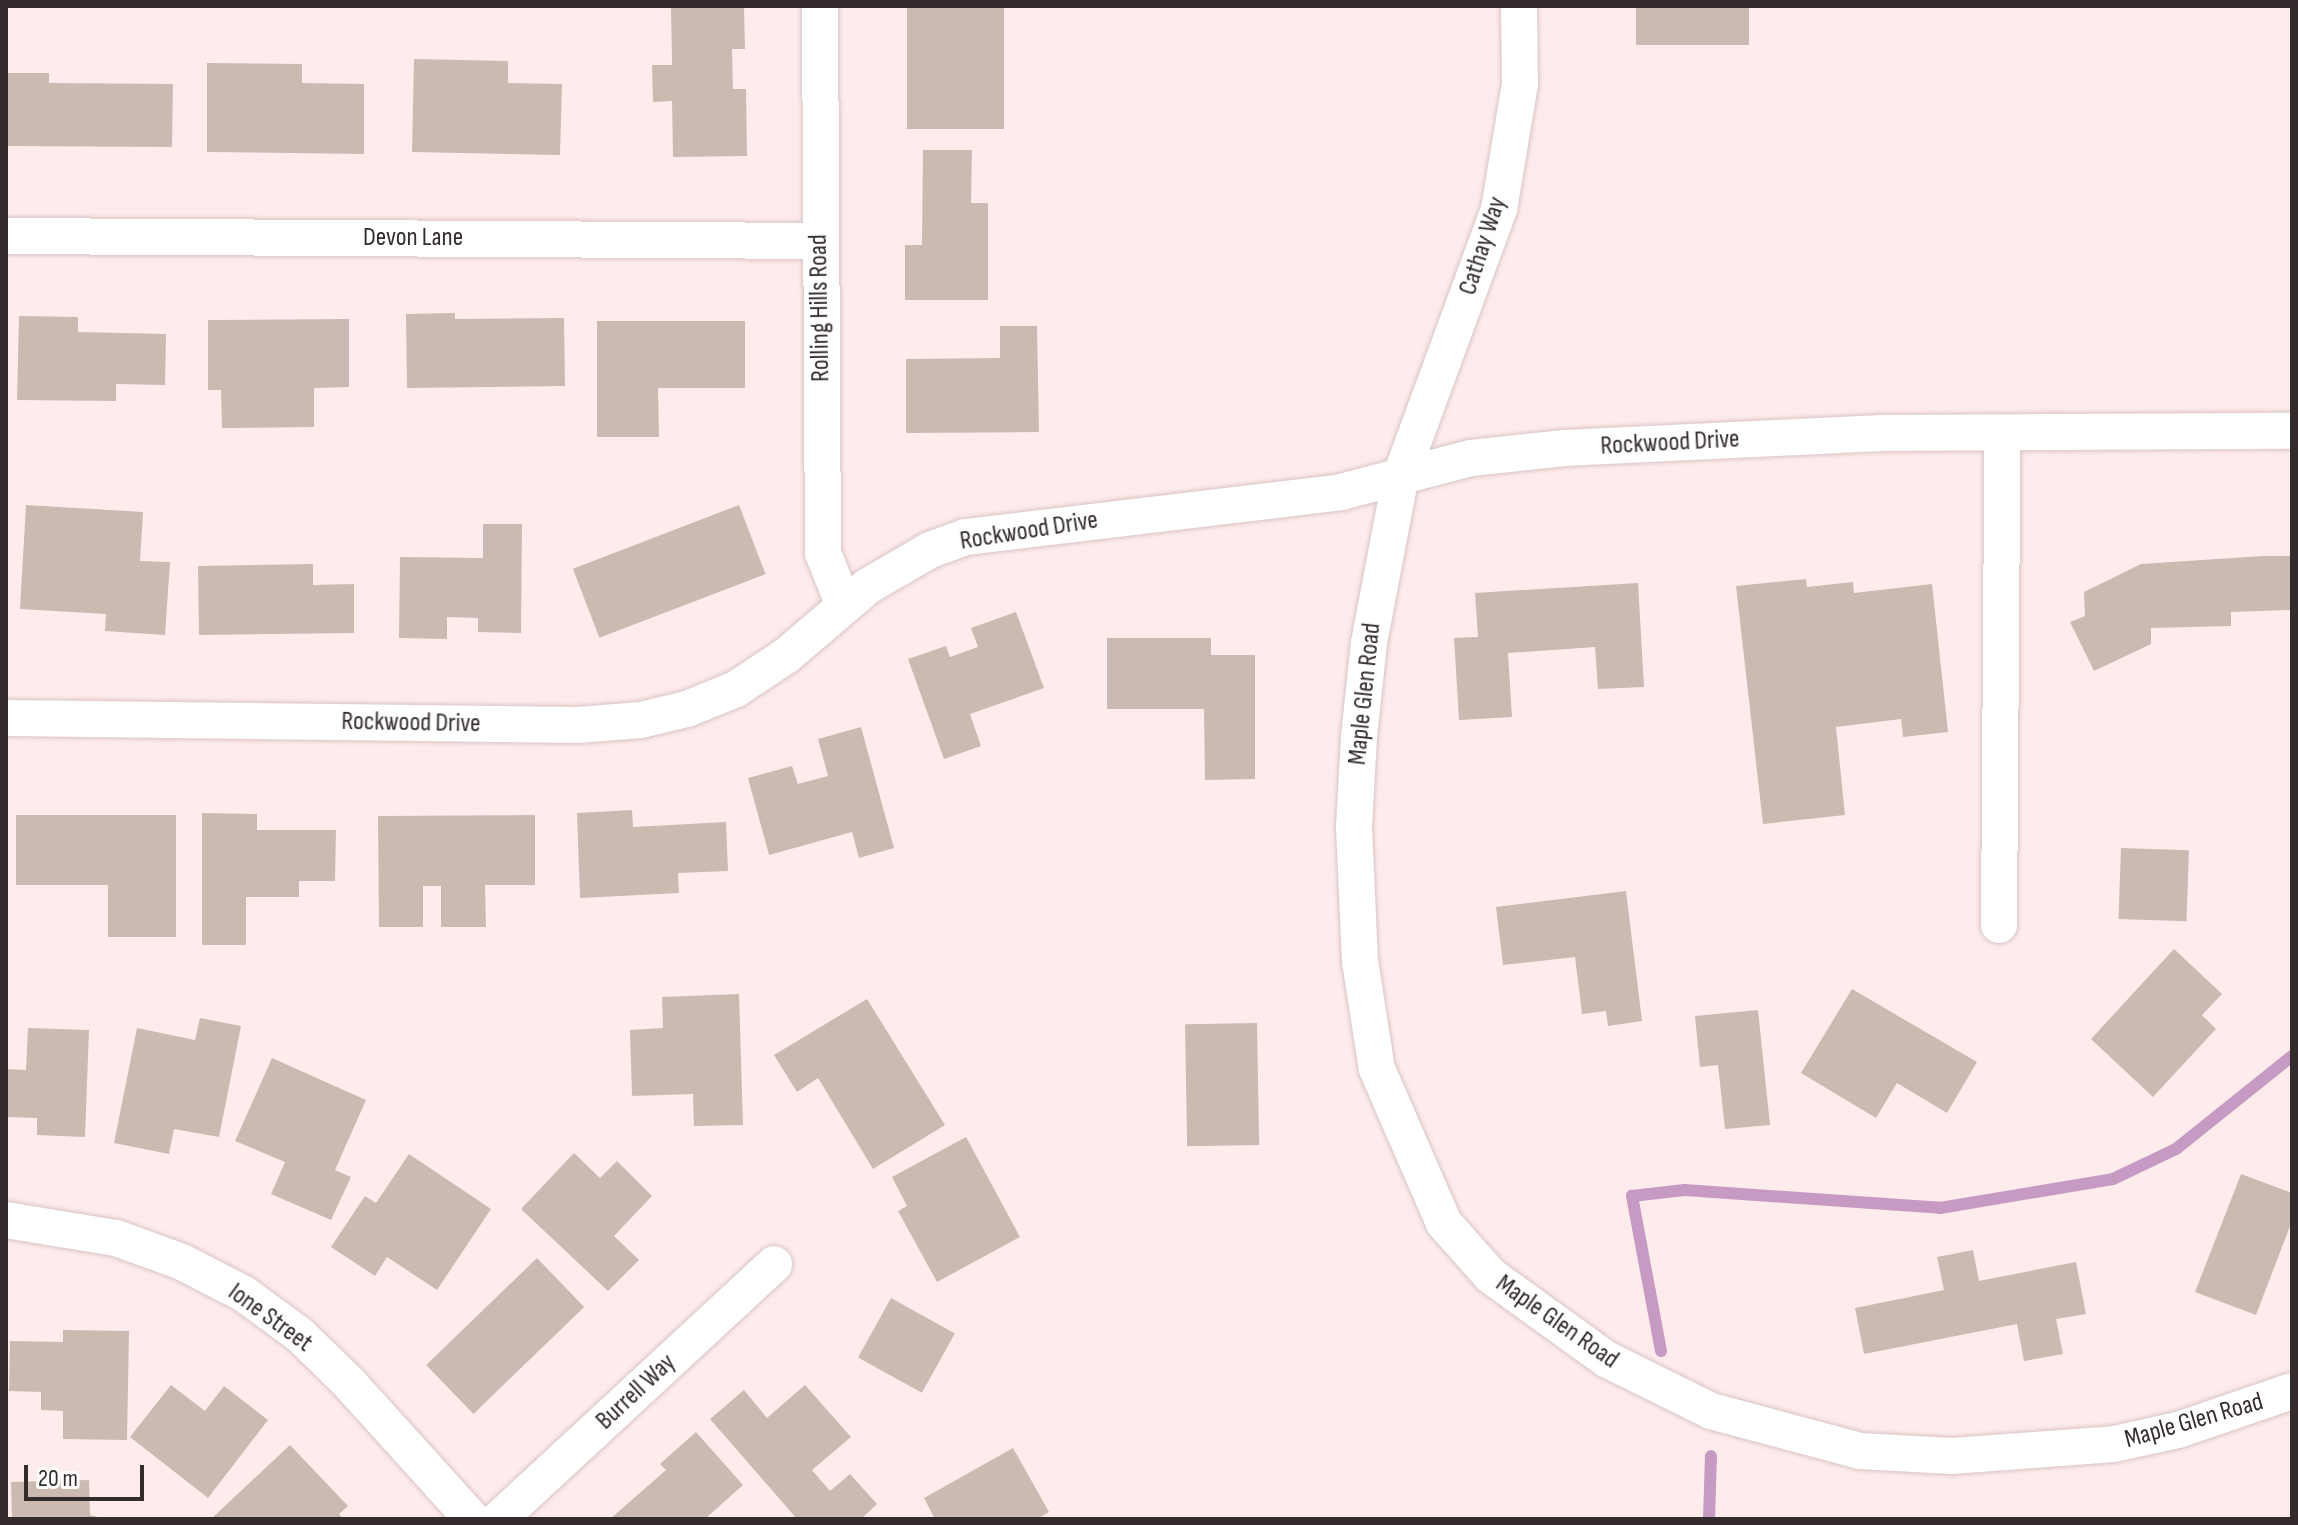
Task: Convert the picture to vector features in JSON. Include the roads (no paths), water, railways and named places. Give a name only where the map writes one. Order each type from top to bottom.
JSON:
[{"type":"street","name":"Rolling Hills Road","points":[[820,6],[823,553],[844,606]]},
{"type":"street","name":"Cathay Way","points":[[1401,475],[1499,209],[1520,84],[1519,6]]},
{"type":"street","name":"Devon Lane","points":[[6,236],[819,241]]},
{"type":"street","name":"Rockwood Drive","points":[[6,718],[578,725],[641,720],[687,709],[736,689],[844,606],[930,550],[966,537],[1341,492],[1471,458],[1564,448],[1883,433],[2002,435],[2292,431]]},
{"type":"street","points":[[1999,925],[2002,435]]},
{"type":"street","name":"Maple Glen Road","points":[[1401,475],[1369,643],[1359,737],[1354,826],[1360,961],[1377,1069],[1393,1114],[1444,1223],[1491,1276],[1542,1318],[1655,1386],[1775,1432],[1860,1451],[1952,1456],[2114,1444],[2178,1430],[2292,1391]]},
{"type":"street","name":"Ione Street","points":[[6,1220],[116,1238],[182,1262],[244,1294],[300,1335],[350,1384],[472,1519]]},
{"type":"street","name":"Burrell Way","points":[[499,1519],[774,1264]]},
{"type":"waterway","points":[[1661,1351],[1632,1196],[1685,1190],[1940,1208],[2113,1179],[2176,1149],[2292,1056]]},
{"type":"waterway","points":[[1709,1519],[1711,1456]]}]
